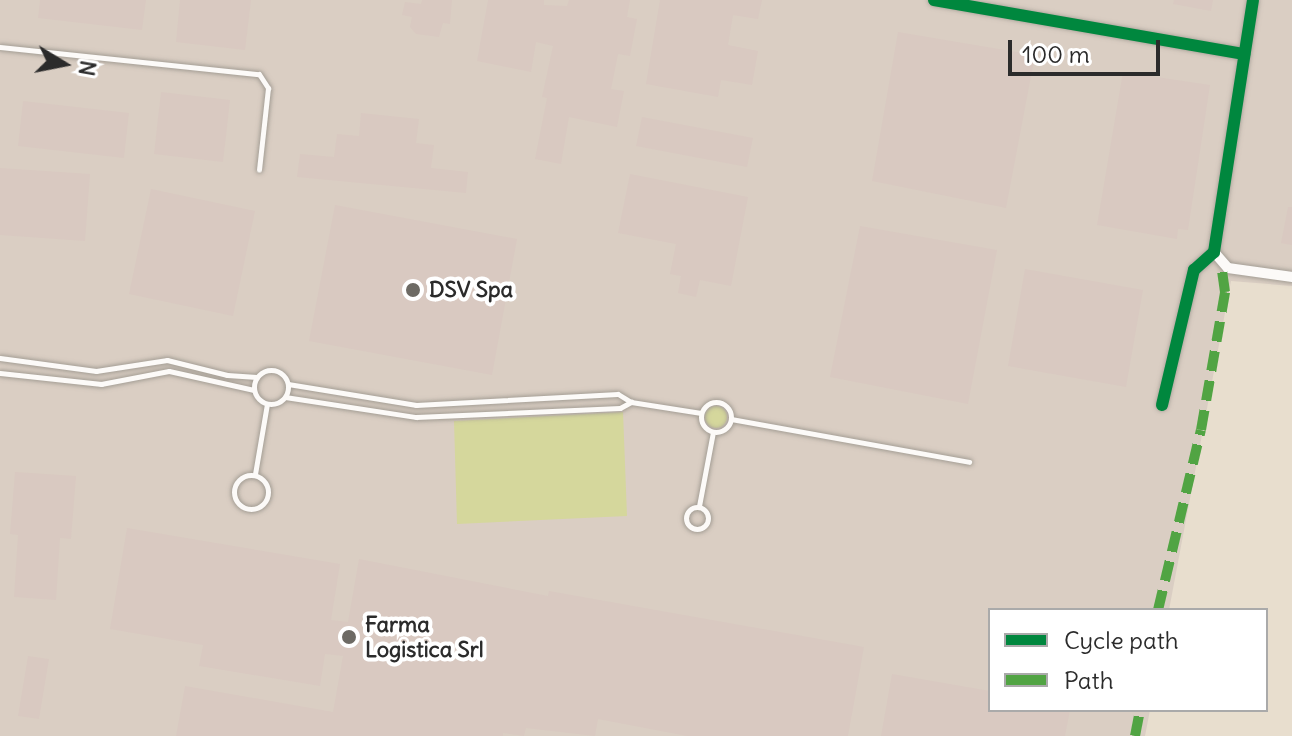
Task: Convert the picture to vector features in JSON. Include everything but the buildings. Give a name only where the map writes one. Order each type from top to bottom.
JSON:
[{"type":"street","points":[[934,0],[1244,54]]},
{"type":"street","points":[[1162,405],[1194,270],[1214,252],[1253,0]]},
{"type":"street","points":[[1214,252],[1228,268],[1292,277]]},
{"type":"lane","points":[[0,47],[259,74],[268,88],[259,170]]},
{"type":"lane","points":[[0,358],[96,371],[167,360],[227,375],[257,377]]},
{"type":"lane","points":[[288,384],[285,397],[277,403],[267,404],[258,399],[254,390],[257,377],[266,370],[277,371],[288,384],[416,405],[618,394],[631,402],[701,413]]},
{"type":"lane","points":[[0,373],[101,384],[169,371],[254,390]]},
{"type":"lane","points":[[285,397],[416,417],[620,408],[631,402]]},
{"type":"lane","points":[[713,432],[702,423],[701,413],[707,405],[717,402],[726,406],[731,419]]},
{"type":"lane","points":[[255,474],[267,404]]},
{"type":"lane","points":[[713,432],[726,428],[731,419]]},
{"type":"lane","points":[[731,419],[969,462]]},
{"type":"lane","points":[[699,506],[707,512],[708,520],[705,526],[694,529],[686,521],[686,514],[699,506],[713,432]]},
{"type":"lane","points":[[255,474],[264,480],[268,495],[258,508],[247,509],[237,502],[234,491],[238,480],[255,474]]},
{"type":"shaded area","points":[[0,0],[1292,0],[1292,286],[1231,281],[1169,608],[988,608],[988,712],[1150,712],[1145,736],[0,736]]},
{"type":"green space","points":[[716,406],[724,409],[727,417],[724,425],[716,428],[708,425],[705,417],[708,409]]},
{"type":"green space","points":[[623,412],[627,516],[457,524],[454,421]]},
{"type":"marked path","points":[[1158,608],[1201,430],[1225,292],[1221,264]]},
{"type":"marked path","points":[[1135,736],[1140,712]]},
{"type":"cycle path","points":[[934,0],[1244,54]]},
{"type":"cycle path","points":[[1162,405],[1194,270],[1214,252],[1253,0]]},
{"type":"place","name":"DSV Spa","points":[[413,290]]},
{"type":"place","name":"Farma Logistica Srl","points":[[349,637]]}]
